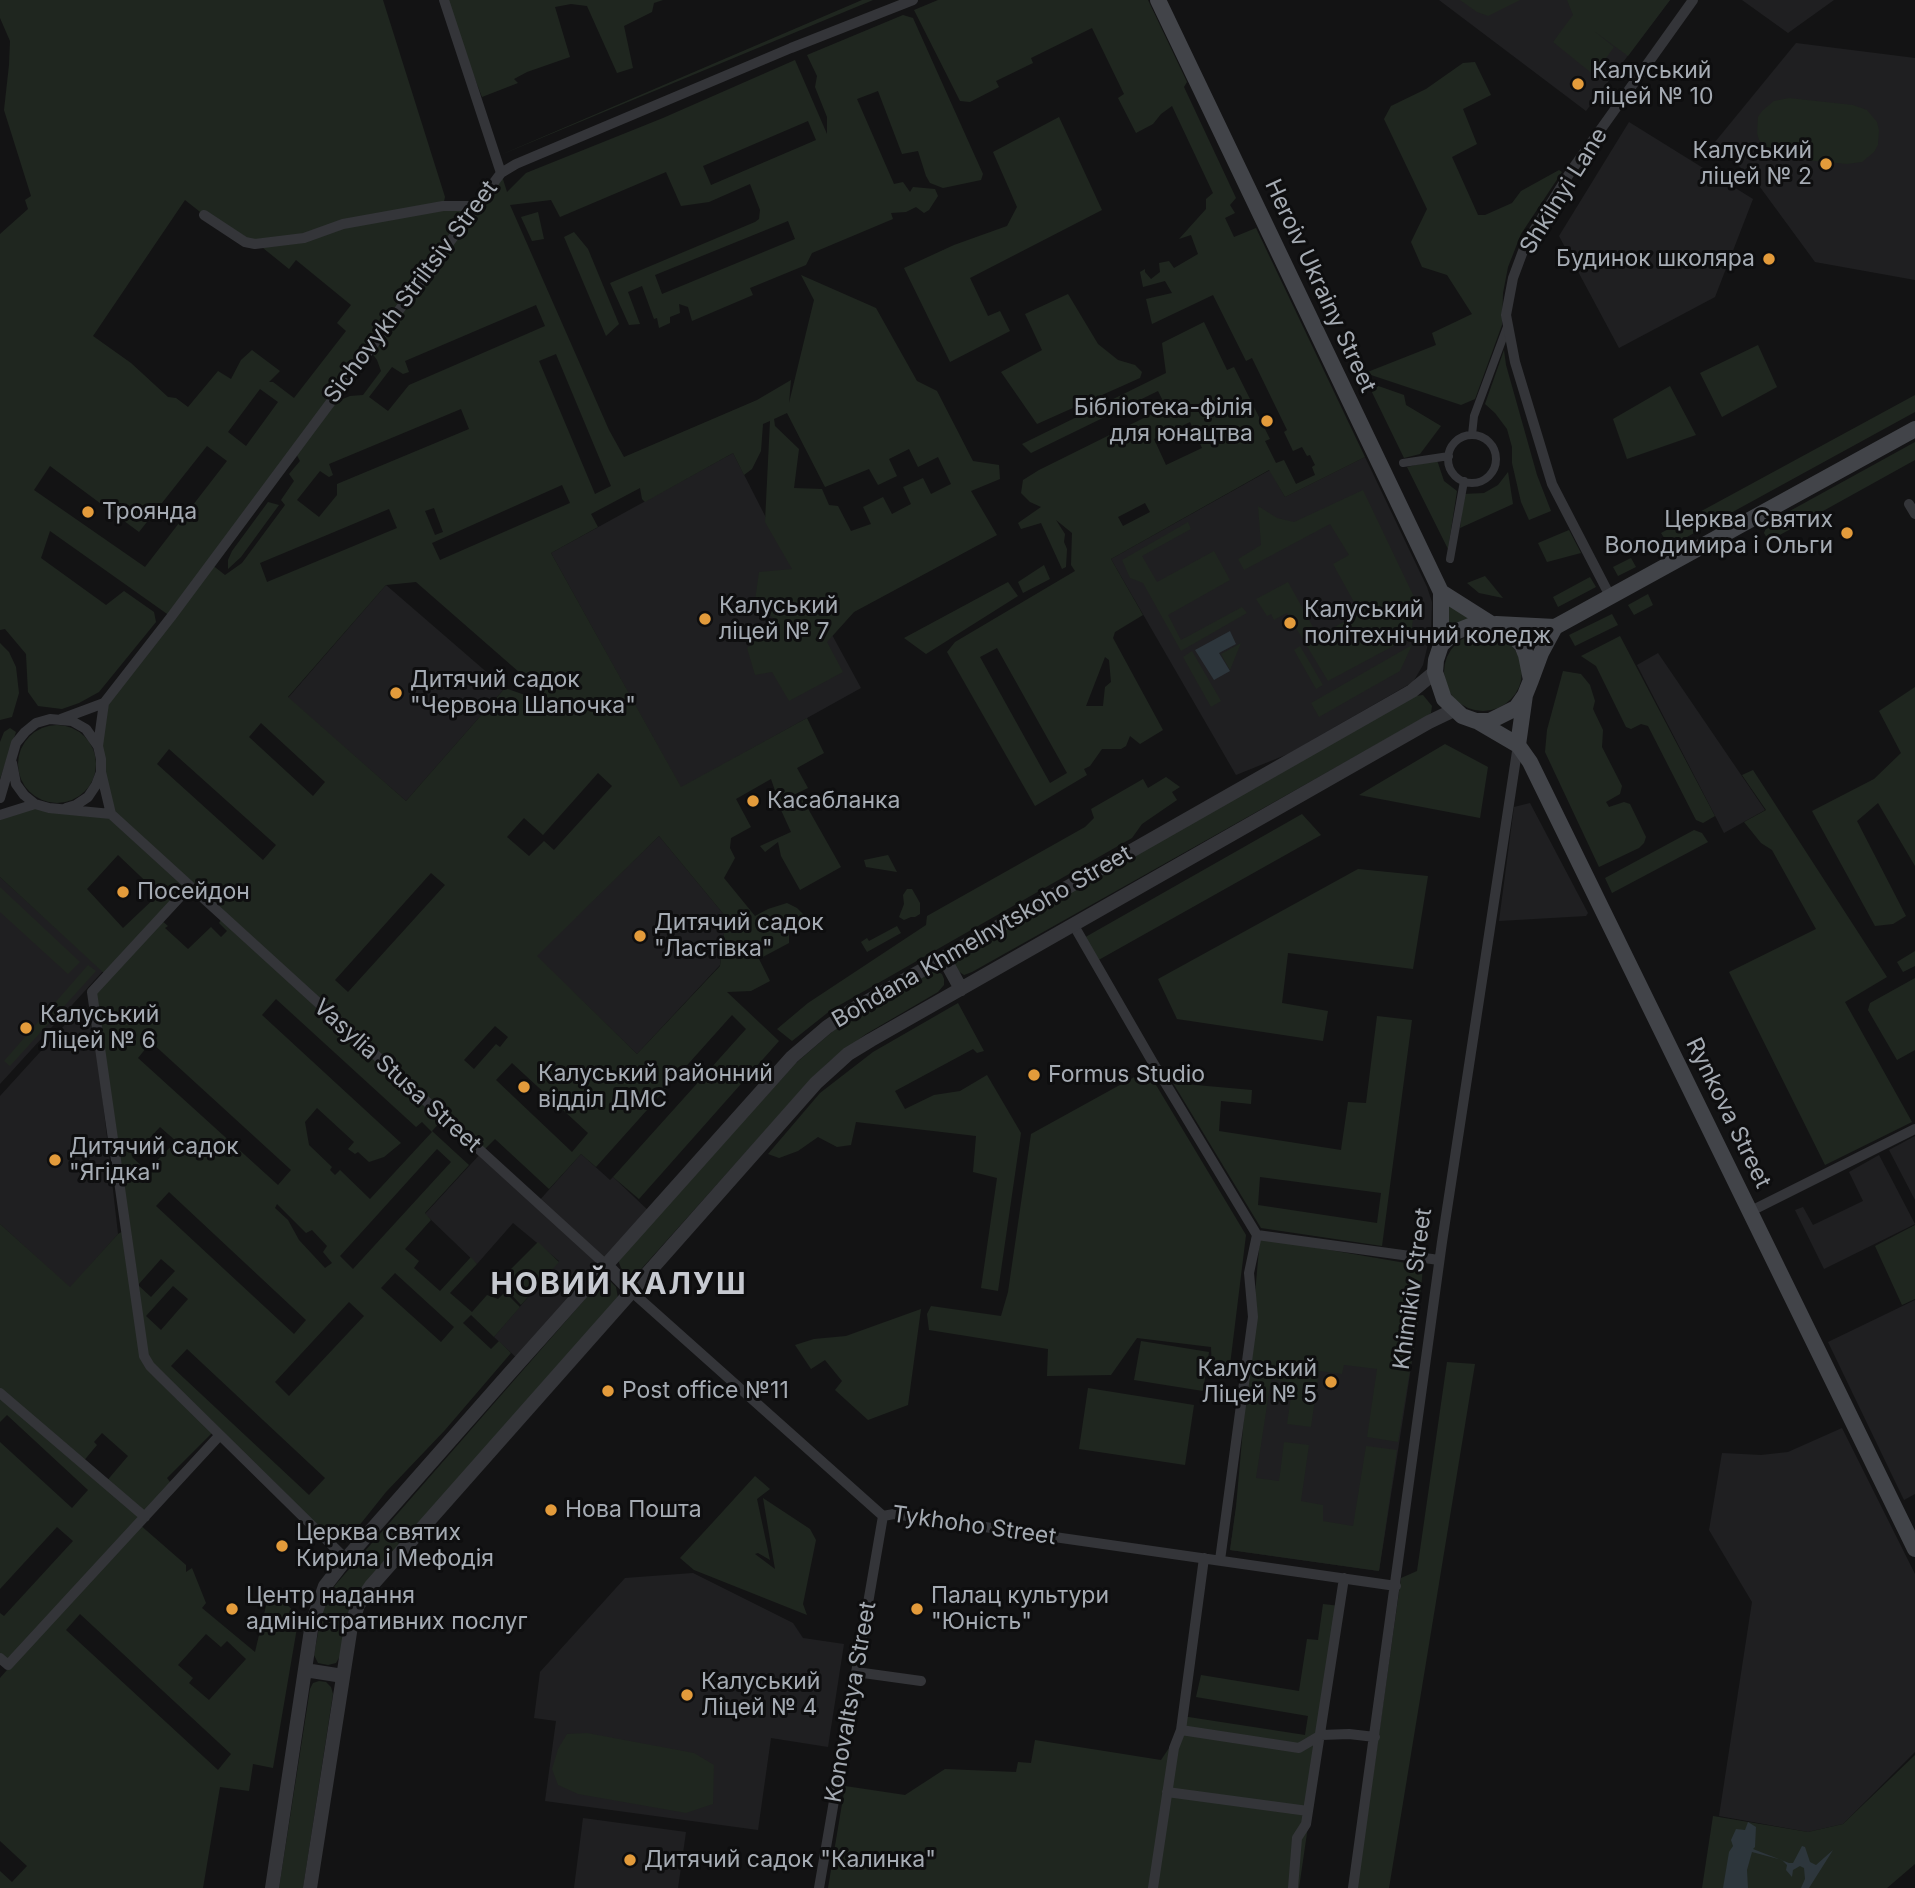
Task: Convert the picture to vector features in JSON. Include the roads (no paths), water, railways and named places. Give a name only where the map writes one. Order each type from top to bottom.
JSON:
[{"type":"main road","name":"Heroiv Ukrainy Street","points":[[1158,0],[1441,592],[1441,645]]},
{"type":"main road","points":[[1441,592],[1493,624],[1511,634],[1522,645],[1526,655],[1528,688],[1518,745],[1454,710],[1444,699],[1435,672],[1436,660],[1441,645],[1455,632],[1475,624],[1493,624],[1555,627],[1915,429]]},
{"type":"main road","points":[[1476,721],[1490,721],[1516,708],[1528,688],[1555,627]]},
{"type":"main road","name":"Rynkova Street","points":[[1518,745],[1530,762],[1915,1549]]},
{"type":"street","points":[[444,0],[501,173]]},
{"type":"street","name":"Sichovykh Striltsiv Street","points":[[104,703],[172,617],[501,173],[516,164],[791,48],[913,0]]},
{"type":"street","name":"Shkilnyi Lane","points":[[1610,596],[1552,484],[1518,375],[1506,314],[1513,278],[1527,243],[1571,171],[1693,0]]},
{"type":"street","points":[[204,215],[244,242],[255,244],[304,238],[343,224],[443,206],[475,206]]},
{"type":"street","points":[[1472,435],[1474,416],[1507,327]]},
{"type":"street","points":[[1472,435],[1479,436],[1492,445],[1495,452],[1495,466],[1483,481],[1464,481],[1450,468],[1448,456],[1454,443],[1472,435]]},
{"type":"street","points":[[1403,463],[1448,456]]},
{"type":"street","points":[[1450,559],[1464,481]]},
{"type":"street","name":"Bohdana Khmelnytskoho Street","points":[[272,1888],[312,1623],[325,1586],[346,1559],[792,1057],[852,1010],[1412,691],[1435,672]]},
{"type":"street","points":[[0,798],[12,756],[16,743],[25,732],[36,723],[104,703],[98,746],[111,814],[48,808],[35,804],[16,784],[12,756]]},
{"type":"street","name":"Bohdana Khmelnytskoho Street","points":[[310,1888],[351,1626],[358,1605],[816,1083],[848,1054],[1454,710]]},
{"type":"street","points":[[55,719],[72,721],[86,729],[98,746]]},
{"type":"street","name":"Khimikiv Street","points":[[1353,1888],[1439,1260],[1518,745]]},
{"type":"street","points":[[63,809],[76,805],[88,796],[101,772]]},
{"type":"street","points":[[0,815],[35,804]]},
{"type":"street","name":"Vasylia Stusa Street","points":[[111,814],[606,1265]]},
{"type":"street","points":[[189,887],[92,992],[144,1356],[150,1366],[219,1436],[346,1559]]},
{"type":"street","points":[[1073,924],[1257,1234],[1249,1273],[1253,1317],[1220,1560]]},
{"type":"street","points":[[944,958],[961,989]]},
{"type":"street","points":[[1751,1211],[1915,1129]]},
{"type":"street","points":[[1257,1234],[1439,1260]]},
{"type":"street","points":[[606,1265],[632,1292]]},
{"type":"street","name":"Tykhoho Street","points":[[632,1292],[883,1516],[894,1514],[1396,1586]]},
{"type":"street","points":[[0,1393],[145,1517]]},
{"type":"street","points":[[4,1661],[107,1558],[219,1436]]},
{"type":"street","name":"Konovaltsya Street","points":[[819,1888],[883,1516]]},
{"type":"street","points":[[1153,1888],[1174,1748],[1181,1730],[1203,1558]]},
{"type":"street","points":[[1293,1888],[1297,1838],[1306,1824],[1344,1578]]},
{"type":"street","points":[[304,1670],[343,1676]]},
{"type":"street","points":[[856,1672],[921,1681]]},
{"type":"street","points":[[1181,1730],[1299,1748],[1321,1735],[1375,1737]]},
{"type":"street","points":[[1167,1791],[1308,1811]]},
{"type":"place","name":"Калуський ліцей № 10","points":[[1578,84]]},
{"type":"place","name":"Калуський ліцей № 2","points":[[1826,164]]},
{"type":"place","name":"Будинок школяра","points":[[1769,259]]},
{"type":"place","name":"Бібліотека-філія для юнацтва","points":[[1267,421]]},
{"type":"place","name":"Троянда","points":[[88,512]]},
{"type":"place","name":"Церква Святих Володимира і Ольги","points":[[1847,533]]},
{"type":"place","name":"Калуський ліцей № 7","points":[[705,619]]},
{"type":"place","name":"Калуський політехнічний коледж","points":[[1290,623]]},
{"type":"place","name":"Дитячий садок \"Червона Шапочка\"","points":[[396,693]]},
{"type":"place","name":"Касабланка","points":[[753,801]]},
{"type":"place","name":"Посейдон","points":[[123,892]]},
{"type":"place","name":"Дитячий садок \"Ластівка\"","points":[[640,936]]},
{"type":"place","name":"Калуський Ліцей № 6","points":[[26,1028]]},
{"type":"place","name":"Formus Studio","points":[[1034,1075]]},
{"type":"place","name":"Калуський районний відділ ДМС","points":[[524,1087]]},
{"type":"place","name":"Дитячий садок \"Ягідка\"","points":[[55,1160]]},
{"type":"place","name":"Калуський Ліцей № 5","points":[[1331,1382]]},
{"type":"place","name":"Post office №11","points":[[608,1391]]},
{"type":"place","name":"Нова Пошта","points":[[551,1510]]},
{"type":"place","name":"Церква святих Кирила і Мефодія","points":[[282,1546]]},
{"type":"place","name":"Центр надання адміністративних послуг","points":[[232,1609]]},
{"type":"place","name":"Палац культури \"Юність\"","points":[[917,1609]]},
{"type":"place","name":"Калуський Ліцей № 4","points":[[687,1695]]},
{"type":"place","name":"Дитячий садок \"Калинка\"","points":[[630,1860]]},
{"type":"district","name":"НОВИЙ КАЛУШ","points":[[619,1285]]}]
